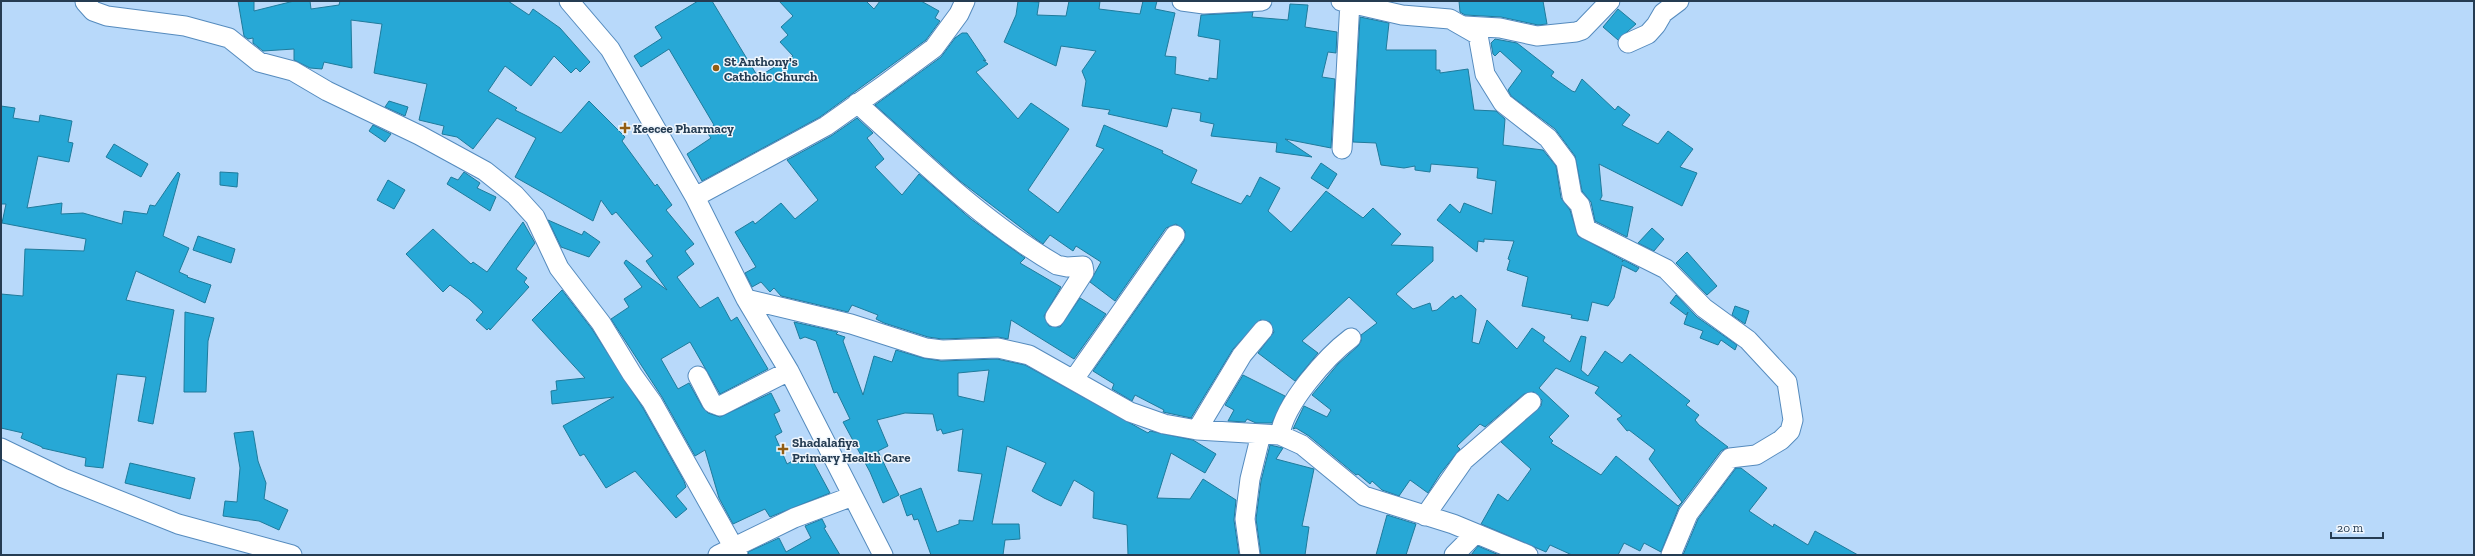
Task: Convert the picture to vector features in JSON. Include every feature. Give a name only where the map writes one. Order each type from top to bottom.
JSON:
[{"type":"street","points":[[82,1],[93,10],[107,16],[185,26],[229,38],[259,62],[293,71],[327,92],[418,135],[485,171],[515,195],[535,217],[558,268],[601,323],[632,374],[652,402],[729,552],[794,518],[853,496]]},
{"type":"street","points":[[569,1],[610,49],[695,197],[746,299],[789,371],[884,555]]},
{"type":"street","points":[[695,197],[826,126],[934,48],[959,14],[965,1]]},
{"type":"street","points":[[1182,1],[1204,4],[1262,1]]},
{"type":"street","points":[[1465,26],[1500,28],[1537,36],[1576,32],[1586,27],[1610,1]]},
{"type":"street","points":[[1628,43],[1648,34],[1656,26],[1663,13],[1679,1]]},
{"type":"street","points":[[1342,149],[1347,2],[1402,15],[1450,19],[1465,26],[1478,35],[1485,74],[1503,103],[1548,138],[1566,162],[1572,196],[1580,205],[1586,229],[1666,269],[1704,308],[1748,340],[1787,382],[1794,420],[1790,431],[1781,440],[1756,455],[1730,458],[1688,514],[1672,555]]},
{"type":"street","points":[[858,103],[933,172],[1002,229],[1057,265],[1066,267],[1083,266],[1084,272],[1055,317]]},
{"type":"street","points":[[1074,379],[1175,234]]},
{"type":"street","points":[[746,299],[851,324],[926,348],[942,350],[998,348],[1029,355],[1074,379],[1130,412],[1164,424],[1197,430],[1280,435],[1302,445],[1364,496],[1425,516],[1528,555]]},
{"type":"street","points":[[1197,430],[1242,356],[1263,330]]},
{"type":"street","points":[[1280,435],[1288,413],[1323,362],[1352,338]]},
{"type":"street","points":[[698,376],[712,403],[720,406],[789,371]]},
{"type":"street","points":[[1425,516],[1464,460],[1531,402]]},
{"type":"street","points":[[1250,555],[1245,519],[1250,479],[1261,434]]},
{"type":"street","points":[[1,448],[63,478],[178,524],[292,555]]},
{"type":"street","points":[[1454,555],[1474,535]]},
{"type":"building","points":[[238,1],[254,1],[254,11],[294,1],[310,1],[311,9],[339,5],[340,1],[508,1],[529,15],[533,9],[560,28],[590,62],[580,72],[576,68],[571,73],[554,56],[531,86],[505,66],[488,91],[517,108],[515,110],[561,133],[589,101],[625,137],[622,141],[655,186],[657,184],[672,205],[666,210],[694,244],[685,251],[694,264],[677,277],[700,308],[718,297],[731,321],[737,317],[768,369],[720,394],[690,342],[661,359],[678,389],[689,383],[703,408],[708,413],[720,417],[771,393],[780,411],[774,414],[782,432],[775,436],[787,464],[794,460],[796,464],[810,456],[830,493],[770,517],[765,509],[733,524],[719,498],[705,450],[695,456],[662,397],[611,319],[629,307],[624,299],[642,287],[624,263],[626,260],[667,290],[646,261],[653,256],[616,212],[612,215],[601,200],[593,221],[515,177],[536,138],[497,118],[473,149],[457,137],[442,134],[444,126],[419,120],[427,84],[374,73],[382,24],[351,20],[352,68],[324,62],[322,69],[310,68],[294,60],[294,49],[263,51],[253,43],[253,38],[248,39],[244,36]]},
{"type":"building","points":[[698,1],[712,1],[758,77],[793,56],[780,42],[788,35],[781,27],[793,16],[779,1],[866,1],[874,9],[880,1],[921,1],[939,11],[935,18],[940,21],[926,40],[820,117],[702,181],[687,154],[711,138],[706,131],[714,125],[669,49],[641,67],[634,56],[662,38],[655,27]]},
{"type":"building","points":[[1018,1],[1039,2],[1037,15],[1066,16],[1069,1],[1100,1],[1099,9],[1140,14],[1143,1],[1157,1],[1155,9],[1175,13],[1165,56],[1176,57],[1175,74],[1209,81],[1209,78],[1217,79],[1220,40],[1198,36],[1201,15],[1253,12],[1252,17],[1288,20],[1290,4],[1308,5],[1305,27],[1337,32],[1336,53],[1328,52],[1322,77],[1335,79],[1331,148],[1285,139],[1312,157],[1276,152],[1277,143],[1211,136],[1214,124],[1200,121],[1201,113],[1172,108],[1167,127],[1108,114],[1110,110],[1082,106],[1086,81],[1082,71],[1096,51],[1061,46],[1056,66],[1004,42],[1016,15]]},
{"type":"building","points":[[1459,1],[1543,1],[1547,24],[1538,25],[1501,17],[1465,15],[1460,12]]},
{"type":"building","points":[[1618,9],[1636,24],[1618,40],[1603,27]]},
{"type":"building","points":[[1360,17],[1389,23],[1386,50],[1436,50],[1436,70],[1440,70],[1440,73],[1468,69],[1474,110],[1496,111],[1505,119],[1503,145],[1543,150],[1556,166],[1561,198],[1570,210],[1578,236],[1623,260],[1622,262],[1624,260],[1639,268],[1636,272],[1622,265],[1614,298],[1608,306],[1592,302],[1588,321],[1571,318],[1572,315],[1522,306],[1528,277],[1507,270],[1510,260],[1508,259],[1514,241],[1484,239],[1484,242],[1478,241],[1477,252],[1437,220],[1450,204],[1460,213],[1464,203],[1492,214],[1496,181],[1477,178],[1478,168],[1431,164],[1430,172],[1415,170],[1415,166],[1404,168],[1381,165],[1376,143],[1353,142]]},
{"type":"building","points":[[962,33],[967,33],[986,61],[983,60],[988,64],[976,72],[1018,119],[1031,103],[1069,129],[1028,190],[1058,213],[1104,149],[1096,146],[1104,125],[1163,151],[1162,153],[1197,170],[1191,183],[1241,204],[1247,195],[1250,197],[1260,177],[1280,188],[1268,211],[1291,232],[1326,191],[1363,218],[1373,208],[1401,234],[1391,245],[1433,247],[1433,261],[1396,294],[1413,309],[1430,303],[1432,311],[1437,310],[1453,296],[1455,299],[1461,295],[1476,309],[1472,342],[1479,344],[1487,320],[1517,349],[1532,328],[1545,337],[1543,341],[1570,362],[1581,336],[1586,337],[1581,370],[1588,376],[1605,351],[1622,363],[1630,354],[1690,401],[1686,405],[1699,415],[1695,420],[1699,425],[1728,447],[1721,451],[1679,507],[1661,552],[1644,543],[1640,551],[1624,543],[1618,555],[1572,555],[1550,545],[1546,552],[1481,524],[1498,494],[1508,501],[1531,469],[1501,442],[1541,406],[1542,400],[1534,392],[1524,394],[1485,427],[1480,424],[1457,446],[1460,449],[1440,474],[1428,493],[1410,480],[1399,496],[1382,490],[1372,481],[1370,484],[1358,474],[1356,475],[1309,436],[1296,428],[1293,429],[1304,406],[1327,417],[1331,410],[1312,395],[1338,364],[1358,346],[1361,341],[1361,335],[1377,323],[1349,297],[1302,341],[1318,353],[1295,381],[1258,353],[1274,332],[1270,322],[1260,320],[1233,349],[1191,418],[1163,412],[1164,410],[1135,395],[1132,401],[1112,389],[1114,384],[1093,371],[1184,241],[1185,231],[1176,224],[1166,228],[1115,301],[1090,282],[1101,262],[1076,246],[1073,251],[1050,235],[1043,244],[960,181],[875,105],[941,57],[955,38]],"holes":[[[1556,368],[1599,387],[1595,393],[1622,416],[1617,419],[1627,431],[1629,430],[1655,450],[1649,459],[1682,502],[1678,506],[1616,456],[1601,475],[1551,443],[1553,441],[1549,437],[1569,416],[1539,388]]]},
{"type":"building","points":[[1495,39],[1517,43],[1554,72],[1551,76],[1572,91],[1575,92],[1582,79],[1615,110],[1618,106],[1630,115],[1622,125],[1658,144],[1668,131],[1693,149],[1680,167],[1697,173],[1682,206],[1599,164],[1602,196],[1600,200],[1633,207],[1627,237],[1595,221],[1591,202],[1582,191],[1575,156],[1555,129],[1511,96],[1508,90],[1522,71],[1500,51],[1495,56],[1493,54],[1491,43]]},
{"type":"building","points":[[389,101],[408,107],[405,116],[385,107]]},
{"type":"building","points":[[1,106],[15,108],[13,118],[39,122],[40,115],[72,121],[68,142],[73,143],[69,162],[38,156],[27,208],[62,203],[61,214],[83,213],[122,224],[124,211],[147,214],[150,205],[155,206],[178,172],[180,174],[163,236],[189,248],[179,272],[188,276],[187,277],[211,285],[205,303],[136,271],[126,300],[174,310],[153,424],[138,421],[146,377],[117,374],[103,468],[85,466],[86,458],[42,448],[21,438],[23,433],[1,428],[1,294],[23,296],[25,249],[84,251],[86,239],[2,223],[6,204],[1,204]]},
{"type":"building","points":[[857,118],[873,133],[867,138],[884,159],[875,167],[902,195],[919,174],[971,219],[1025,258],[1020,263],[1061,287],[1044,316],[1049,326],[1060,327],[1080,298],[1106,314],[1074,359],[1011,320],[1008,339],[998,337],[942,339],[928,337],[884,323],[876,319],[878,315],[852,305],[848,312],[781,296],[774,288],[770,292],[761,282],[752,287],[745,273],[756,267],[735,232],[753,221],[755,224],[781,203],[795,219],[818,200],[787,160],[831,136]]},
{"type":"building","points":[[373,125],[391,134],[385,142],[369,131]]},
{"type":"building","points":[[114,144],[148,164],[141,177],[106,157]]},
{"type":"building","points":[[1321,163],[1337,174],[1328,189],[1311,178]]},
{"type":"building","points":[[220,172],[238,173],[237,187],[220,185]]},
{"type":"building","points":[[464,172],[480,183],[477,188],[496,197],[490,211],[447,184],[451,177],[458,180]]},
{"type":"building","points":[[388,180],[405,190],[394,209],[377,200]]},
{"type":"building","points":[[548,220],[582,235],[584,231],[600,242],[589,257],[561,247]]},
{"type":"building","points":[[523,222],[535,243],[516,269],[527,278],[524,282],[529,287],[490,330],[489,328],[487,330],[476,320],[483,312],[469,299],[450,285],[443,292],[406,254],[433,229],[471,264],[473,262],[487,272]]},
{"type":"building","points":[[1652,228],[1664,239],[1654,251],[1638,243]]},
{"type":"building","points":[[198,236],[235,249],[231,263],[193,250]]},
{"type":"building","points":[[1687,252],[1717,286],[1707,295],[1676,263]]},
{"type":"building","points":[[562,290],[592,329],[643,408],[684,481],[686,487],[676,496],[687,509],[676,518],[635,471],[606,488],[584,454],[580,456],[563,426],[614,397],[552,404],[551,391],[557,390],[556,381],[585,378],[532,320]]},
{"type":"building","points":[[1676,295],[1697,317],[1737,345],[1735,350],[1721,340],[1718,345],[1700,338],[1703,331],[1684,324],[1688,312],[1686,315],[1670,303]]},
{"type":"building","points":[[1735,306],[1749,311],[1745,324],[1732,315]]},
{"type":"building","points":[[185,312],[214,318],[208,341],[206,392],[184,392]]},
{"type":"building","points":[[794,322],[838,332],[836,334],[845,337],[843,341],[863,395],[874,356],[892,362],[896,350],[923,358],[941,361],[997,359],[1025,365],[1148,433],[1150,431],[1193,440],[1216,454],[1205,473],[1171,453],[1157,498],[1190,499],[1203,479],[1236,500],[1234,520],[1239,555],[1128,555],[1127,525],[1093,518],[1094,492],[1074,480],[1061,506],[1044,498],[1032,491],[1046,463],[1007,446],[992,524],[1019,524],[1020,539],[1005,540],[1003,555],[931,555],[918,519],[914,520],[912,514],[907,516],[900,496],[921,488],[937,532],[959,524],[959,520],[973,521],[982,474],[958,471],[963,429],[943,434],[941,429],[937,431],[933,414],[905,413],[877,420],[888,446],[878,451],[899,495],[883,503],[870,472],[843,422],[850,419],[837,392],[834,393],[816,341],[805,337],[800,339]],"holes":[[[989,370],[984,402],[958,396],[958,373]]]},
{"type":"building","points":[[1243,375],[1285,396],[1272,423],[1256,423],[1247,419],[1245,422],[1228,421],[1234,410],[1225,405]]},
{"type":"building","points":[[253,431],[258,461],[266,483],[264,499],[288,510],[279,530],[259,521],[223,516],[225,501],[237,502],[240,468],[234,433]]},
{"type":"building","points":[[1270,445],[1283,448],[1276,459],[1314,469],[1302,526],[1309,527],[1305,555],[1261,555],[1256,519],[1261,481]]},
{"type":"building","points":[[130,463],[195,478],[190,499],[125,483]]},
{"type":"building","points":[[1736,468],[1741,468],[1767,488],[1749,511],[1773,527],[1774,524],[1808,545],[1815,531],[1858,555],[1683,555],[1698,519]]},
{"type":"building","points":[[1387,515],[1416,524],[1406,555],[1376,555]]},
{"type":"building","points":[[822,519],[826,527],[824,528],[840,555],[749,555],[748,552],[779,538],[786,552],[811,538],[805,526]]},
{"type":"building","points":[[1478,546],[1499,555],[1471,555]]},
{"type":"place","name":"St Anthony's Catholic Church","points":[[716,68]]},
{"type":"place","name":"Keecee Pharmacy","points":[[625,128]]},
{"type":"place","name":"Shadalafiya Primary Health Care","points":[[783,449]]}]
